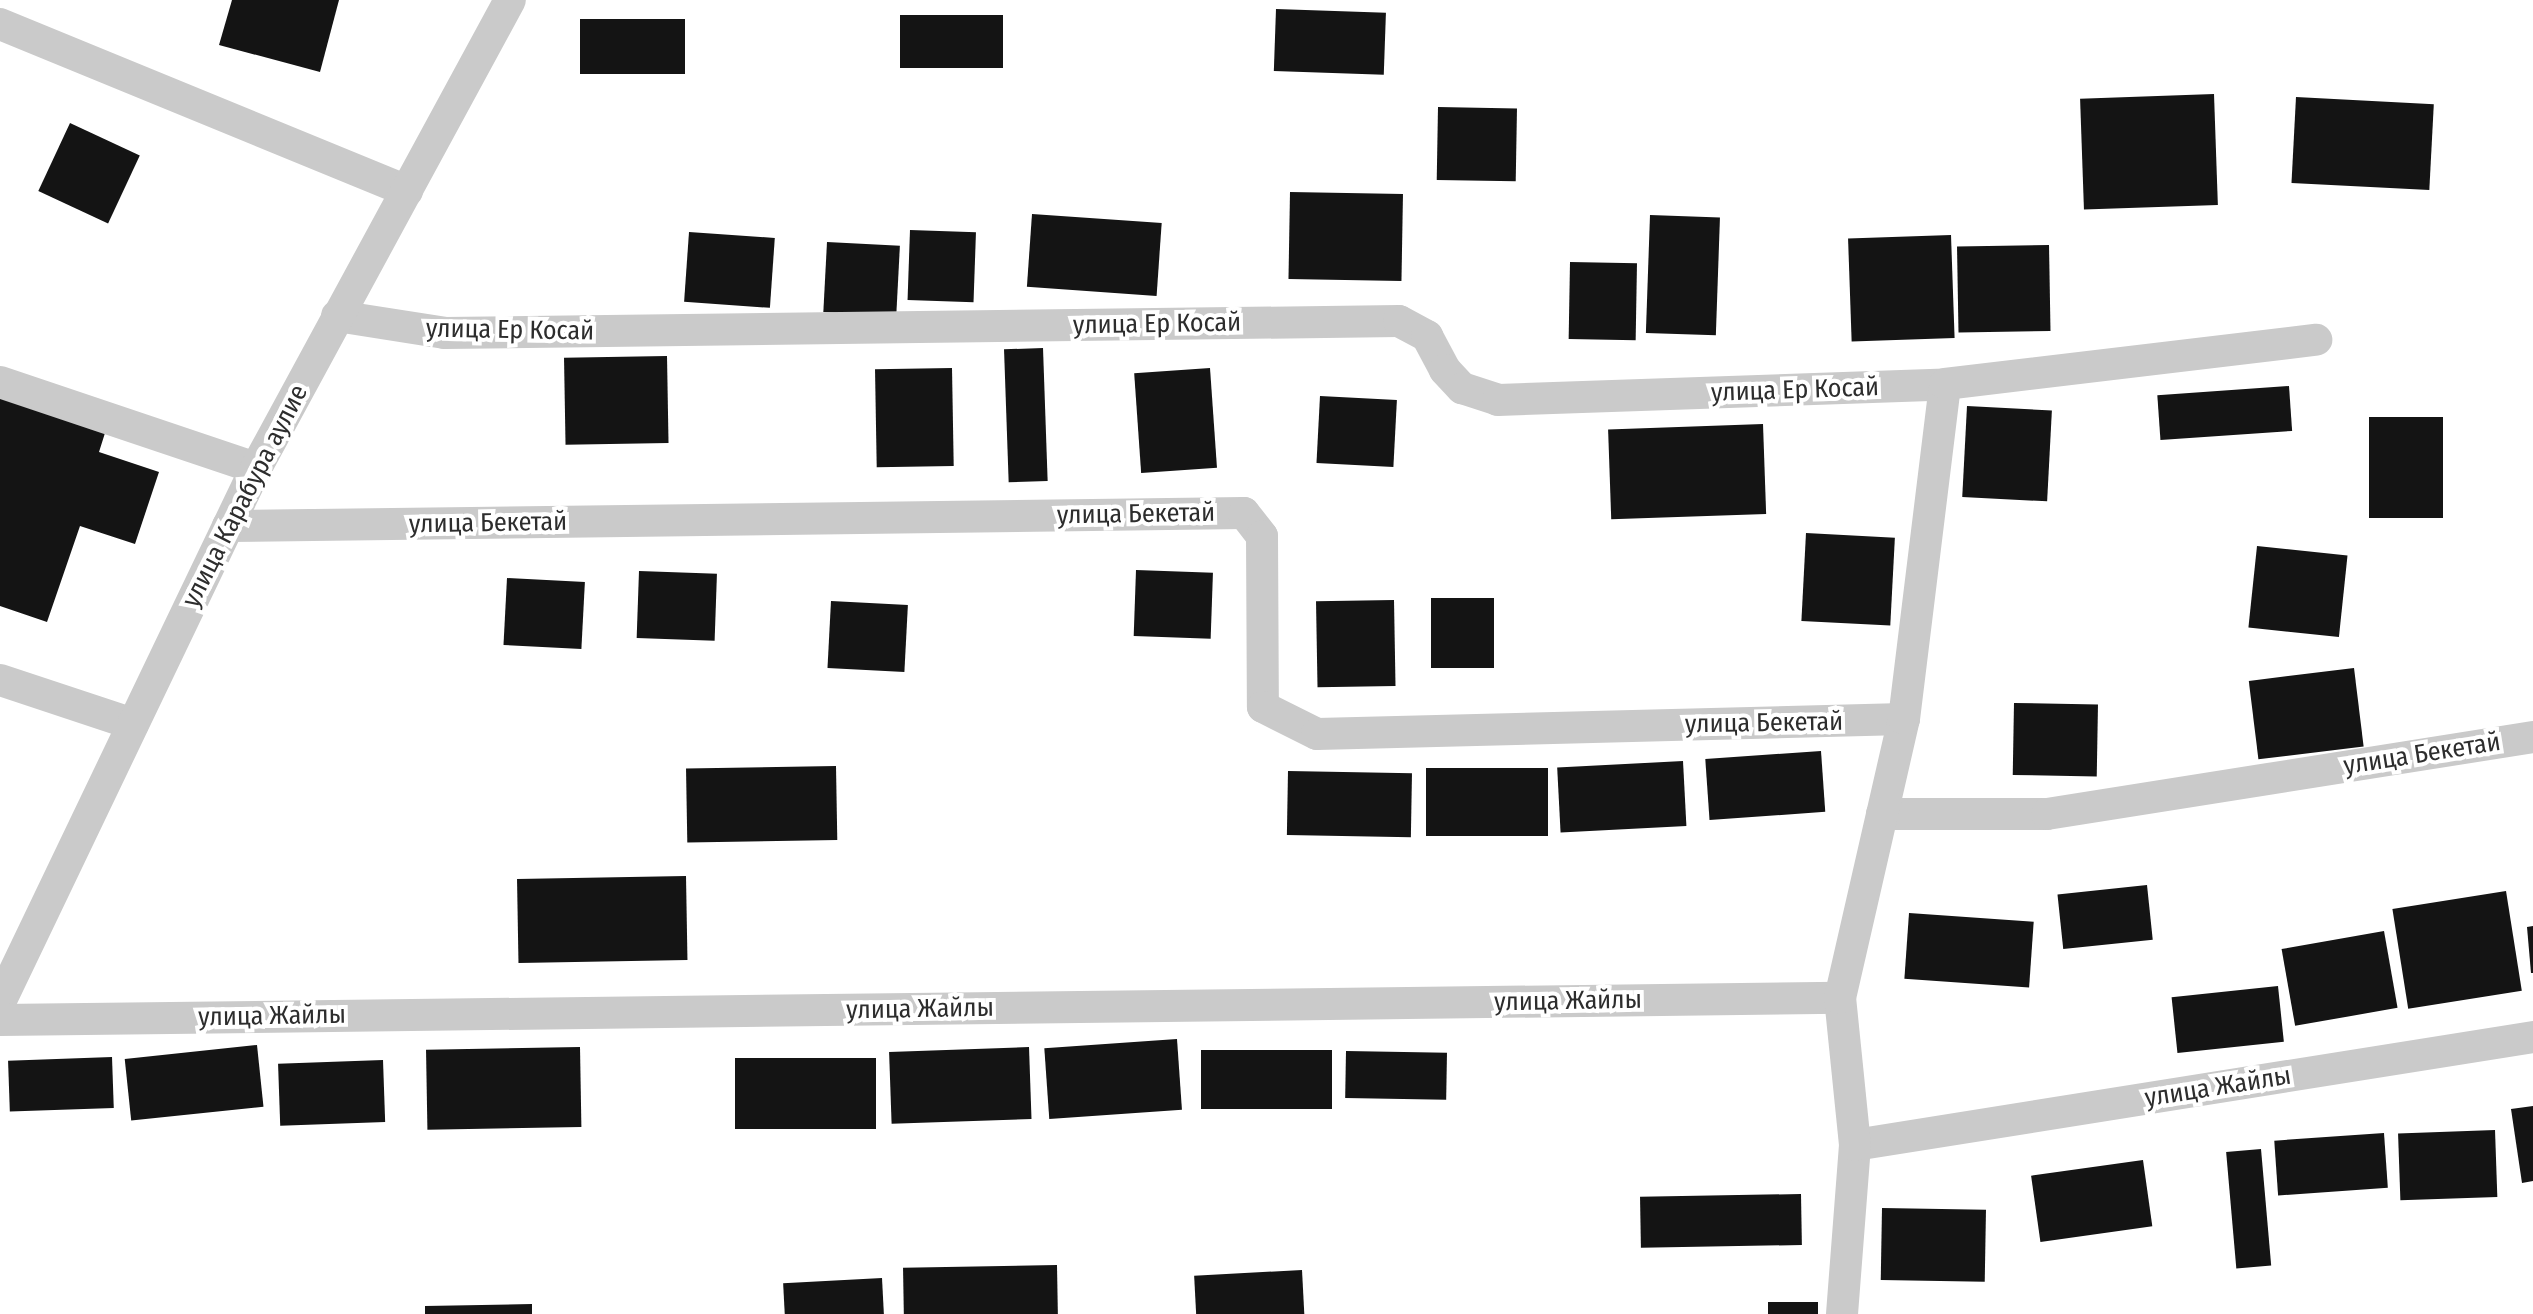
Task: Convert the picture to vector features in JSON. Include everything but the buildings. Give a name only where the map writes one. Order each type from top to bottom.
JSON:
[{"type":"street","name":"улица Карабура аулие","points":[[0,1002],[256,468],[510,0]]},
{"type":"street","points":[[0,24],[407,191]]},
{"type":"street","name":"улица Ер Косай","points":[[337,316],[445,333],[1399,321],[1427,336],[1445,370],[1462,388],[1498,400],[1945,384],[2316,340]]},
{"type":"street","points":[[0,382],[256,468]]},
{"type":"street","points":[[1842,1314],[1855,1145],[1840,998],[1904,719],[1945,384]]},
{"type":"street","name":"улица Бекетай","points":[[228,526],[1244,513],[1262,536],[1263,707],[1317,734],[1904,719]]},
{"type":"street","points":[[0,680],[133,724]]},
{"type":"street","name":"улица Бекетай","points":[[1882,814],[2047,814],[2533,737]]},
{"type":"street","name":"улица Жайлы","points":[[0,1020],[1840,998]]},
{"type":"street","name":"улица Жайлы","points":[[1855,1145],[2533,1037]]}]
